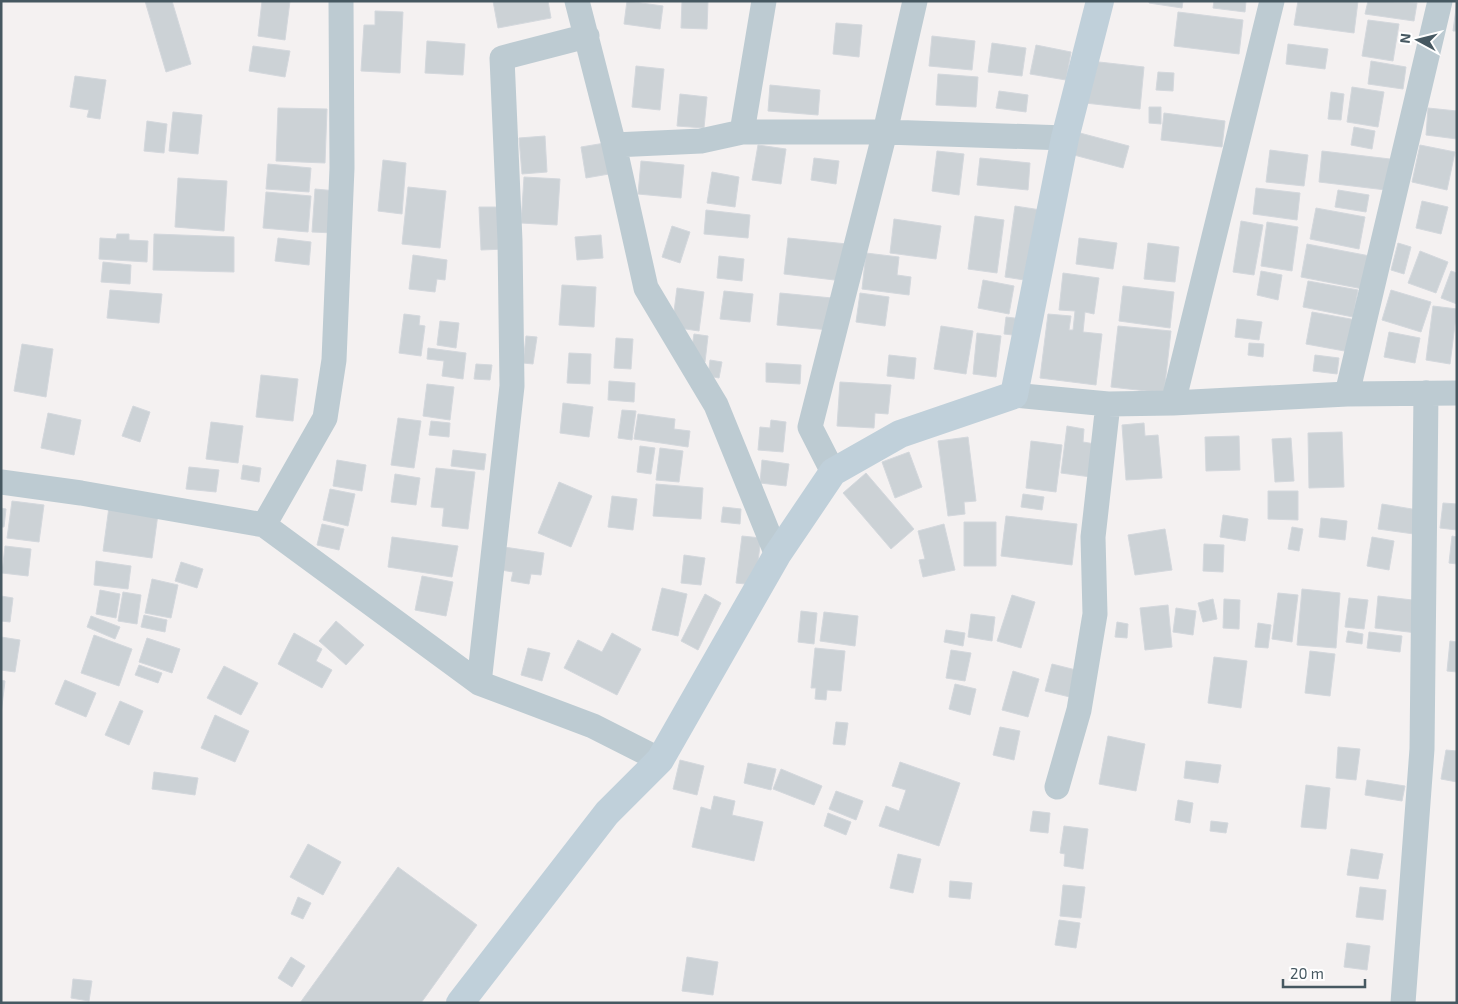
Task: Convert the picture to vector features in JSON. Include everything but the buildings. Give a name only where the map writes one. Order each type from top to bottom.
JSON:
[{"type":"street","points":[[264,525],[324,418],[334,360],[342,168],[341,1]]},
{"type":"street","points":[[577,1],[614,145],[646,288],[716,405],[777,555]]},
{"type":"street","points":[[742,132],[764,1]]},
{"type":"street","points":[[833,472],[810,427],[885,132],[915,1]]},
{"type":"street","points":[[1014,395],[1065,138],[1100,1]]},
{"type":"street","points":[[1173,403],[1272,1]]},
{"type":"street","points":[[1347,394],[1440,1]]},
{"type":"street","points":[[479,683],[512,386],[510,242],[502,58],[587,36]]},
{"type":"street","points":[[614,145],[701,141],[742,132],[885,132],[1065,138]]},
{"type":"street","points":[[1403,1003],[1422,749],[1426,393]]},
{"type":"street","points":[[460,1003],[607,813],[660,760],[777,555],[833,472],[900,434],[1014,395],[1108,404],[1173,403],[1347,394],[1457,393]]},
{"type":"street","points":[[1057,787],[1079,710],[1095,614],[1093,537],[1108,404]]},
{"type":"street","points":[[1,482],[81,493],[264,525],[479,683],[593,726],[660,760]]}]
